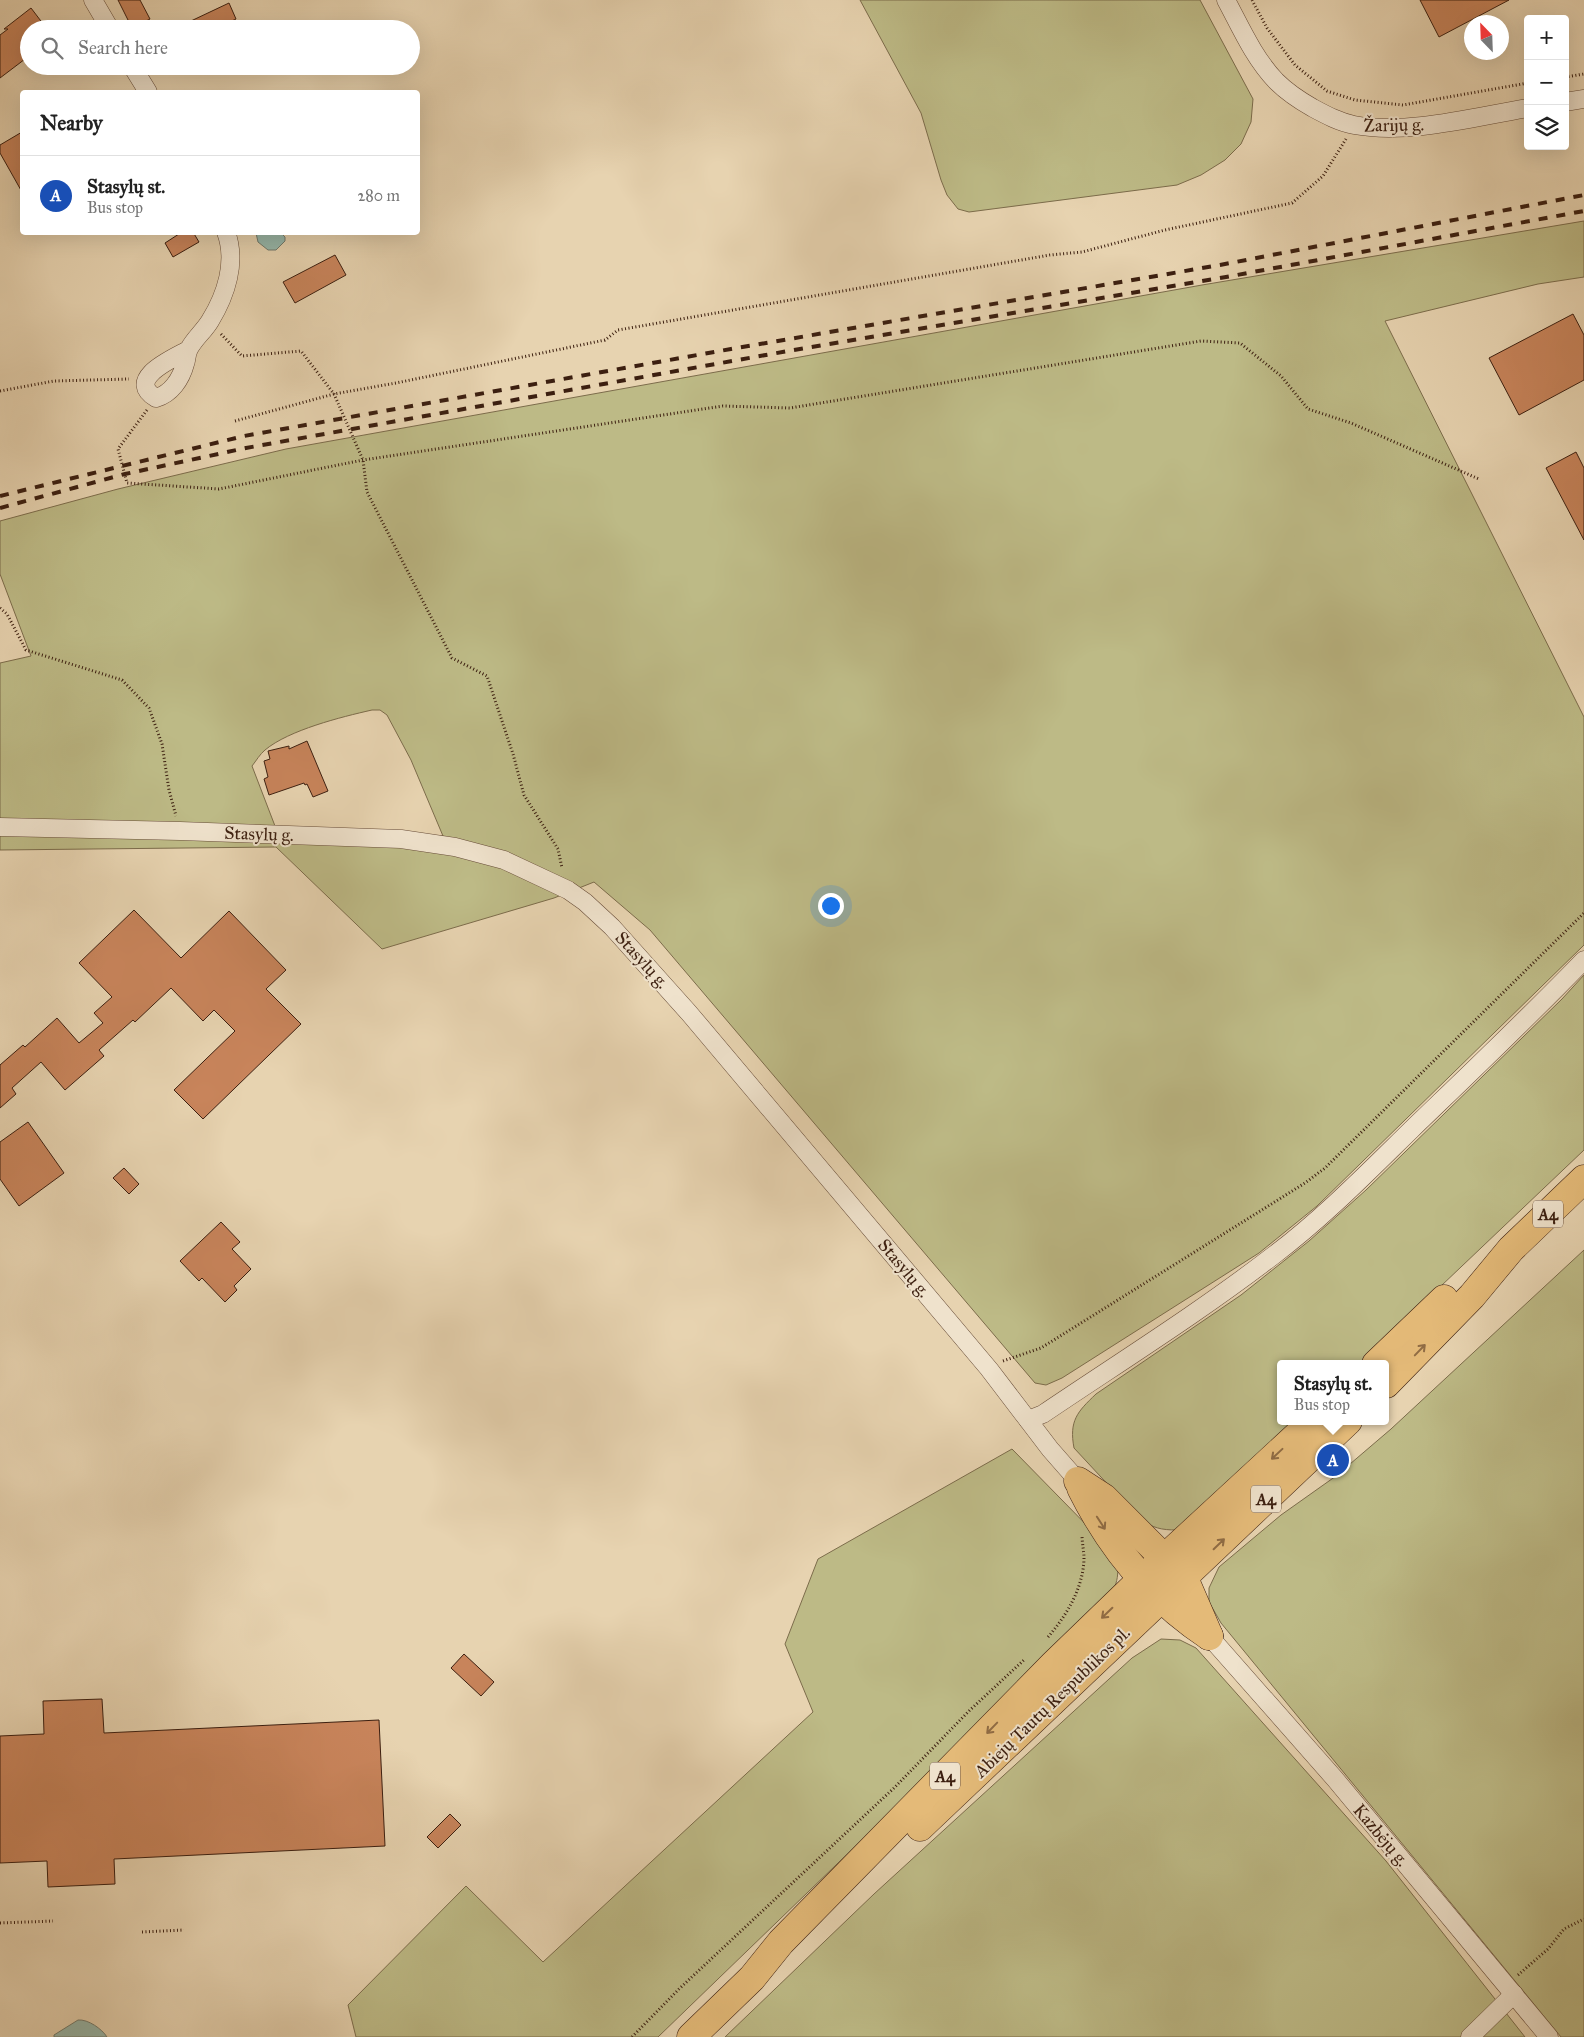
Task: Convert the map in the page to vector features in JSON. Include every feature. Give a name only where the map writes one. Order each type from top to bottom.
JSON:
[{"type":"highway","name":"A4","points":[[1389,1381],[1472,1296],[1511,1249],[1584,1179]]},
{"type":"highway","name":"A4","points":[[1380,1360],[1453,1291],[1484,1265],[1511,1249]]},
{"type":"highway","name":"Abiejų Tautų Respublikos pl.","points":[[691,2037],[752,1978],[781,1942],[1054,1664],[1164,1558],[1309,1425]]},
{"type":"highway","name":"Abiejų Tautų Respublikos pl.","points":[[752,1978],[789,1951],[1344,1425]]},
{"type":"highway","points":[[1078,1480],[1092,1508],[1120,1552],[1142,1579],[1182,1617],[1209,1636]]},
{"type":"highway","points":[[1078,1480],[1104,1498],[1184,1578],[1209,1636]]},
{"type":"street","points":[[93,0],[105,20]]},
{"type":"street","name":"Žarijų g.","points":[[1226,0],[1246,37],[1276,80],[1293,96],[1331,118],[1353,125],[1380,128],[1412,127],[1524,109]]},
{"type":"street","points":[[138,75],[147,90]]},
{"type":"street","points":[[1569,101],[1584,99]]},
{"type":"street","points":[[188,350],[185,366],[173,388],[166,396],[156,398],[150,394],[146,385],[147,376],[158,366],[188,350],[210,322],[221,300],[228,278],[231,256],[227,235]]},
{"type":"street","name":"Stasylų g.","points":[[0,827],[401,839],[454,846],[504,860],[568,890],[586,902],[638,954],[989,1369],[1050,1449],[1078,1480]]},
{"type":"street","points":[[1028,1420],[1051,1408],[1275,1255],[1351,1188],[1544,1002],[1584,960]]},
{"type":"street","name":"Kazbėjų g.","points":[[1209,1636],[1335,1779],[1549,2037]]},
{"type":"street","points":[[1470,2037],[1510,1989]]},
{"type":"path","points":[[1252,0],[1268,28],[1295,65],[1327,91],[1355,100],[1402,105],[1524,84]]},
{"type":"path","points":[[1569,76],[1584,74]]},
{"type":"path","points":[[235,421],[334,394],[605,340],[618,330],[1040,256],[1082,252],[1165,230],[1292,203],[1323,176],[1353,125]]},
{"type":"path","points":[[210,322],[242,356],[301,351],[334,394],[363,460],[367,492],[384,530],[452,658],[487,676],[513,754],[524,796],[558,850],[568,890]]},
{"type":"path","points":[[156,398],[118,449],[127,483],[219,489],[363,460],[723,406],[790,408],[1201,341],[1240,343],[1281,376],[1308,409],[1350,423],[1479,479]]},
{"type":"path","points":[[0,391],[54,381],[127,380],[147,376]]},
{"type":"path","points":[[0,608],[7,614],[26,650],[122,680],[149,708],[162,744],[169,790],[180,831]]},
{"type":"path","points":[[989,1369],[1006,1359],[1041,1348],[1305,1183],[1324,1168],[1584,913]]},
{"type":"path","points":[[1043,1642],[1070,1607],[1080,1581],[1084,1559],[1081,1526],[1083,1517],[1092,1508]]},
{"type":"path","points":[[632,2037],[679,1989],[894,1788],[970,1710],[1029,1655]]},
{"type":"path","points":[[1510,1989],[1564,1930],[1584,1919]]},
{"type":"path","points":[[0,1923],[53,1921]]},
{"type":"path","points":[[142,1932],[184,1930]]},
{"type":"shaded area","points":[[860,0],[1200,0],[1253,99],[1251,122],[1241,144],[1225,160],[1201,175],[1177,185],[969,212],[958,209],[947,195],[941,180],[921,113]]},
{"type":"shaded area","points":[[1584,221],[1584,277],[1538,284],[1385,321],[1584,717],[1584,945],[1317,1206],[1259,1253],[1062,1378],[1046,1385],[1035,1383],[650,930],[594,882],[554,898],[382,949],[276,847],[0,850],[0,663],[31,656],[0,574],[0,521],[118,489],[286,449],[1202,285]],"holes":[[[380,710],[387,715],[411,760],[443,836],[275,826],[252,766],[261,753],[287,736],[301,730],[346,716]]]},
{"type":"shaded area","points":[[256,235],[283,235],[285,237],[285,241],[276,250],[268,250],[258,242]]},
{"type":"shaded area","points":[[1584,975],[1584,1150],[1363,1360],[1277,1360],[1277,1425],[1295,1425],[1177,1530],[1157,1528],[1140,1519],[1074,1448],[1073,1431],[1079,1412],[1096,1394],[1241,1295],[1309,1241],[1366,1190],[1562,999]]},
{"type":"shaded area","points":[[1584,1250],[1584,2037],[1561,2037],[1221,1623],[1209,1602],[1209,1588],[1219,1567],[1281,1515],[1336,1476],[1391,1429]]},
{"type":"shaded area","points":[[1012,1449],[1108,1547],[1118,1570],[1112,1594],[658,2037],[356,2037],[348,2005],[466,1886],[543,1962],[813,1712],[785,1644],[818,1559]]},
{"type":"shaded area","points":[[1161,1639],[1180,1640],[1196,1648],[1386,1861],[1525,2037],[725,2037],[874,1894],[1132,1658]]},
{"type":"shaded area","points":[[78,2020],[94,2025],[107,2037],[54,2037],[54,2035]]},
{"type":"building","points":[[118,0],[140,0],[150,19],[128,20]]},
{"type":"building","points":[[1420,0],[1509,0],[1481,15],[1464,15],[1464,24],[1439,37]]},
{"type":"building","points":[[229,3],[236,19],[234,20],[193,20]]},
{"type":"building","points":[[31,8],[40,20],[20,20],[20,63],[0,78],[0,35],[8,29],[4,29]]},
{"type":"building","points":[[20,133],[20,188],[0,153],[0,145]]},
{"type":"building","points":[[177,235],[195,235],[199,242],[173,257],[165,243]]},
{"type":"building","points":[[335,255],[346,275],[295,303],[283,282]]},
{"type":"building","points":[[1573,314],[1584,335],[1584,380],[1519,415],[1489,358]]},
{"type":"building","points":[[1576,452],[1584,468],[1584,540],[1546,468]]},
{"type":"building","points":[[307,741],[328,791],[313,797],[307,784],[305,785],[304,783],[269,795],[264,779],[268,777],[264,761],[270,759],[268,751],[289,746],[289,749]]},
{"type":"building","points":[[134,910],[181,958],[229,911],[286,970],[266,989],[301,1024],[203,1119],[174,1090],[235,1031],[214,1010],[203,1021],[171,988],[135,1022],[133,1020],[99,1050],[104,1056],[65,1090],[41,1062],[12,1088],[16,1094],[0,1108],[0,1065],[23,1045],[25,1047],[57,1018],[79,1043],[103,1023],[94,1013],[112,997],[79,963]]},
{"type":"building","points":[[28,1122],[64,1173],[19,1206],[0,1179],[0,1142]]},
{"type":"building","points":[[124,1168],[139,1184],[129,1194],[113,1178]]},
{"type":"building","points":[[221,1222],[240,1242],[232,1249],[251,1269],[234,1286],[237,1290],[225,1302],[202,1278],[199,1281],[180,1261]]},
{"type":"building","points":[[464,1654],[494,1682],[481,1696],[451,1668]]},
{"type":"building","points":[[102,1699],[104,1733],[379,1720],[385,1846],[114,1859],[115,1884],[48,1887],[47,1861],[0,1863],[0,1736],[44,1734],[43,1701]]},
{"type":"building","points":[[450,1814],[461,1825],[438,1848],[427,1837]]},
{"type":"railway","points":[[0,496],[244,436],[731,349],[1220,265],[1584,195]]},
{"type":"railway","points":[[0,508],[125,474],[246,448],[788,351],[1226,277],[1584,211]]},
{"type":"place","name":"Stasylų st.","points":[[1333,1460]]}]
